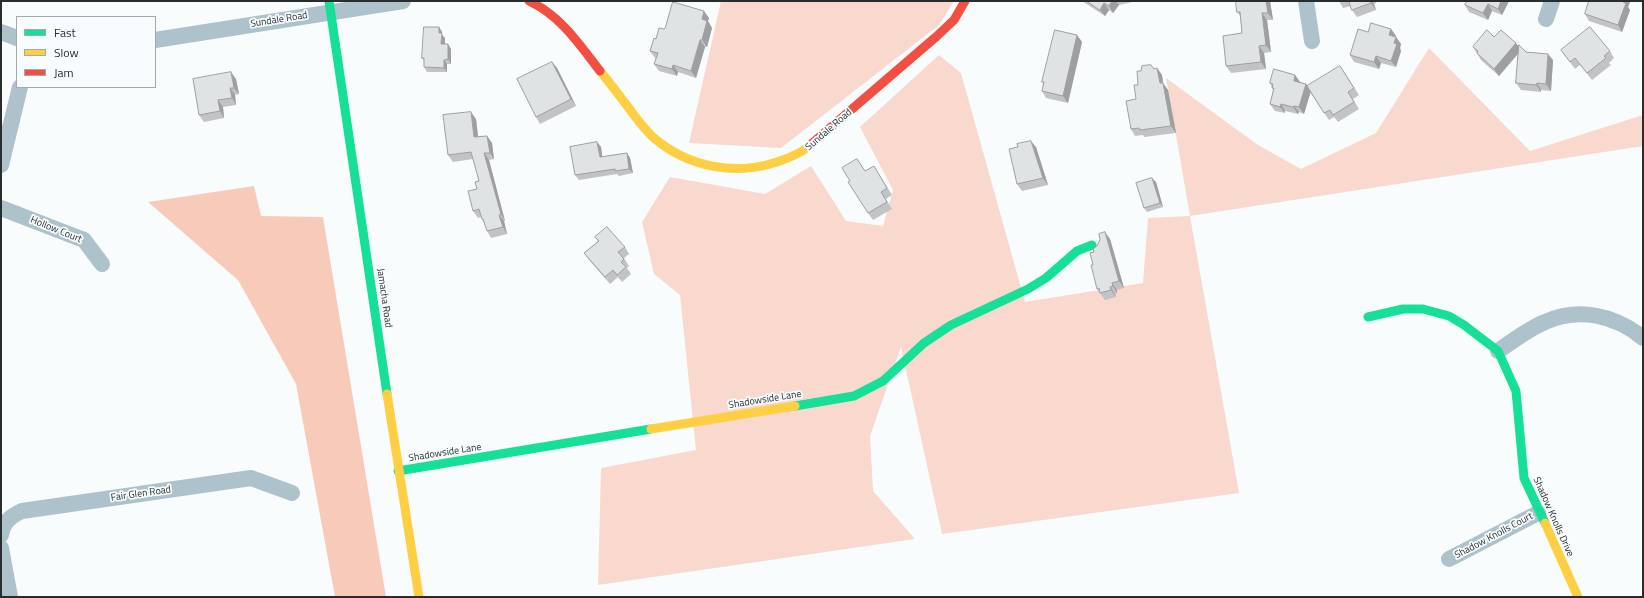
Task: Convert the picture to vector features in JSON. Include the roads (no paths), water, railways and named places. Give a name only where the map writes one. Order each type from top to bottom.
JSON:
[{"type":"street","name":"Sundale Road","points":[[156,40],[330,6],[403,1]]},
{"type":"street","name":"Sundale Road","points":[[529,1],[548,10],[567,28],[648,132],[664,146],[690,160],[704,165],[736,170],[764,167],[782,162],[801,153],[937,36],[954,20],[965,1]]},
{"type":"street","points":[[1306,1],[1312,41]]},
{"type":"street","points":[[1546,19],[1552,1]]},
{"type":"street","name":"Jamacha Road","points":[[330,6],[398,471],[419,597]]},
{"type":"street","points":[[1,32],[16,38]]},
{"type":"street","points":[[1,165],[20,88]]},
{"type":"street","name":"Hollow Court","points":[[1,208],[84,240],[102,264]]},
{"type":"street","name":"Shadowside Lane","points":[[398,471],[854,396],[883,381],[924,343],[951,325],[1028,289],[1046,278],[1077,251],[1092,245]]},
{"type":"street","points":[[1368,317],[1403,309],[1423,309],[1449,316],[1464,324],[1498,351],[1545,322],[1569,315],[1588,314],[1607,318],[1631,329],[1643,338]]},
{"type":"street","name":"Shadow Knolls Drive","points":[[1498,351],[1516,391],[1524,478],[1538,513],[1578,597]]},
{"type":"street","name":"Fair Glen Road","points":[[1,535],[2,529],[11,517],[22,511],[243,479],[251,478],[292,493]]},
{"type":"street","name":"Shadow Knolls Court","points":[[1449,559],[1538,513]]},
{"type":"street","points":[[1,548],[10,597]]}]
